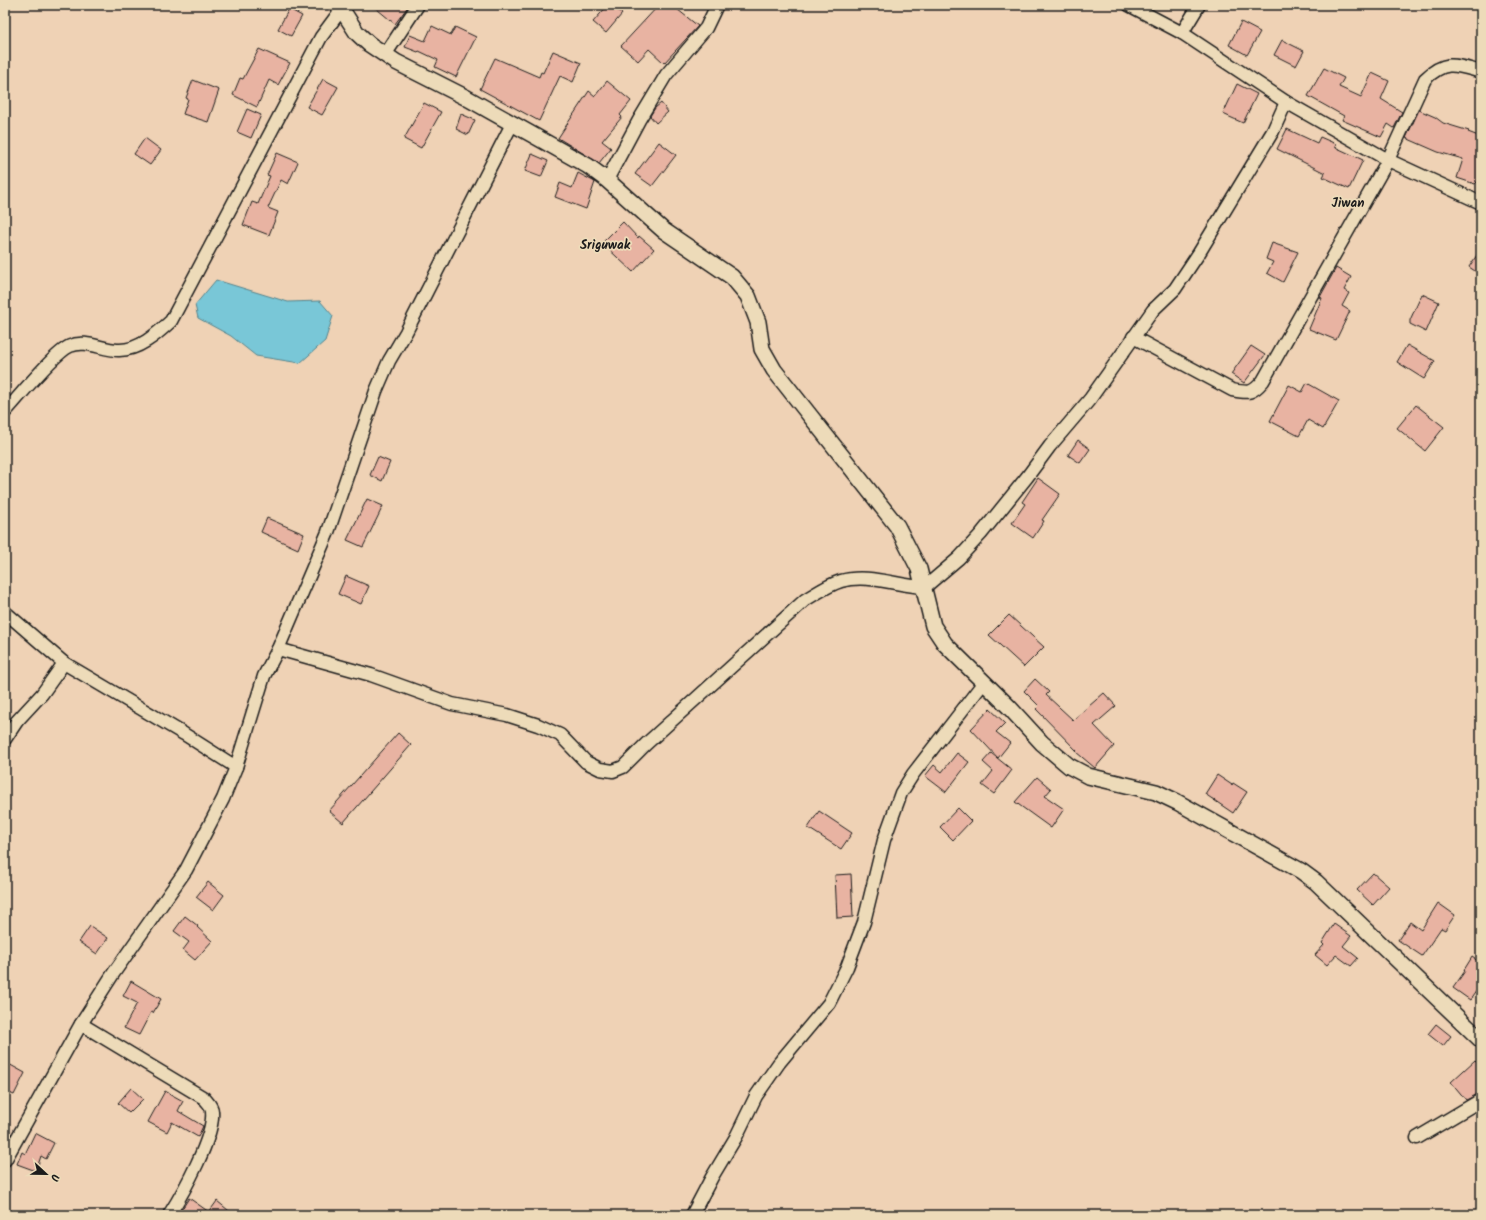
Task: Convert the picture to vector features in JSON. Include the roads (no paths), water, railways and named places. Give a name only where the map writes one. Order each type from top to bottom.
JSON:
[{"type":"street","points":[[385,55],[418,5]]},
{"type":"street","points":[[608,180],[639,120],[666,75],[706,28],[717,5]]},
{"type":"street","points":[[1128,5],[1182,33],[1286,102],[1388,160],[1481,203]]},
{"type":"street","points":[[1182,33],[1199,5]]},
{"type":"street","points":[[5,412],[58,355],[69,346],[82,344],[118,350],[136,347],[156,334],[170,321],[321,37],[340,7],[357,33],[369,44],[385,55],[566,152],[608,180],[663,230],[732,277],[748,296],[758,322],[762,349],[774,370],[897,526],[919,569],[925,587],[928,611],[933,626],[945,644],[984,682],[1042,743],[1069,766],[1088,776],[1163,796],[1301,871],[1316,882],[1481,1040]]},
{"type":"street","points":[[1133,337],[1232,390],[1247,393],[1255,390],[1264,381],[1388,160],[1425,79],[1434,70],[1443,66],[1456,65],[1481,72]]},
{"type":"street","points":[[278,649],[371,675],[452,704],[507,715],[538,725],[560,735],[586,762],[600,769],[613,771],[624,767],[646,744],[805,600],[826,587],[842,580],[862,579],[925,587],[959,558],[990,523],[1050,446],[1090,399],[1153,310],[1175,288],[1199,253],[1273,131],[1286,102]]},
{"type":"street","points":[[5,1160],[9,1142],[81,1024],[117,968],[186,870],[212,822],[236,767],[264,676],[278,649],[328,532],[376,391],[386,367],[406,332],[512,124]]},
{"type":"street","points":[[5,612],[64,663],[184,734],[236,767]]},
{"type":"street","points":[[5,738],[17,721],[42,694],[64,663]]},
{"type":"street","points":[[692,1215],[712,1177],[736,1137],[756,1096],[779,1063],[829,1003],[847,967],[864,922],[884,840],[901,793],[913,774],[984,682]]},
{"type":"street","points":[[81,1024],[204,1098],[212,1109],[212,1122],[208,1134],[194,1169],[170,1215]]},
{"type":"street","points":[[1417,1138],[1481,1100]]},
{"type":"water","points":[[216,280],[288,302],[320,301],[333,316],[325,341],[300,363],[256,356],[231,336],[198,318],[195,305]]},
{"type":"district","name":"Jiwan","points":[[1348,203]]},
{"type":"district","name":"Sriguwak","points":[[605,245]]}]
